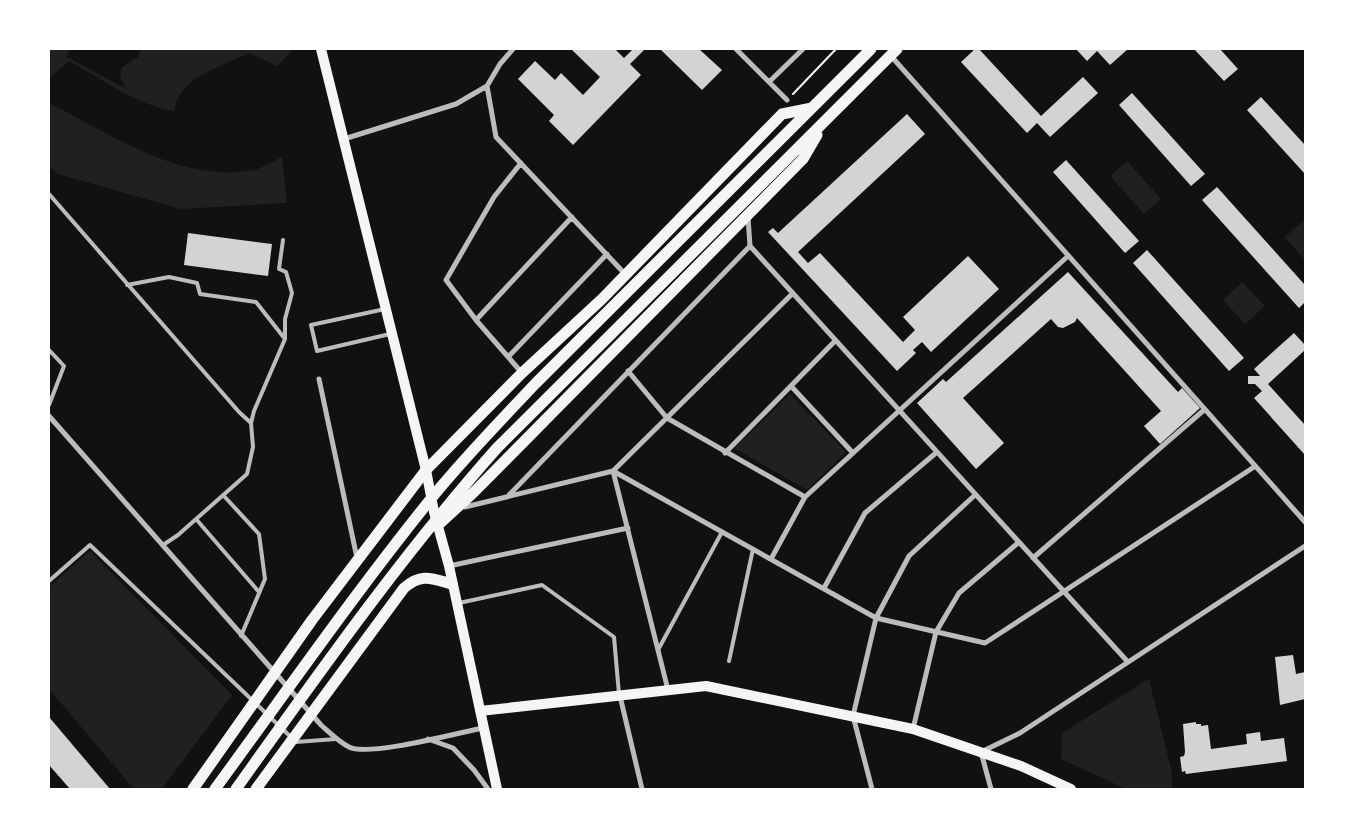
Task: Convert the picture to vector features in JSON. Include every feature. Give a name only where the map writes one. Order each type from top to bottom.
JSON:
[{"type":"main road","points":[[321,49],[388,308],[426,470],[437,526],[449,566],[496,789]]},
{"type":"main road","points":[[215,789],[296,678],[434,496],[484,438],[536,383],[871,49]]},
{"type":"main road","points":[[236,789],[316,677],[445,506],[497,448],[548,396],[894,52]]},
{"type":"main road","points":[[193,789],[357,558],[426,470],[522,373],[602,299],[782,114],[812,108]]},
{"type":"main road","points":[[437,526],[473,493],[803,159],[823,122]]},
{"type":"main road","points":[[705,215],[725,172]]},
{"type":"main road","points":[[256,789],[404,588],[413,580],[426,578],[452,584]]},
{"type":"main road","points":[[480,711],[706,686],[913,729],[1021,766],[1071,789]]},
{"type":"street","points":[[343,139],[456,104],[487,86],[500,64],[513,49]]},
{"type":"street","points":[[736,49],[787,100]]},
{"type":"street","points":[[769,82],[803,49]]},
{"type":"street","points":[[894,52],[1068,256],[1305,522]]},
{"type":"street","points":[[487,86],[496,136],[626,274]]},
{"type":"street","points":[[521,164],[494,197],[446,280],[476,320],[522,373]]},
{"type":"street","points":[[748,214],[750,246],[1127,661]]},
{"type":"street","points":[[476,320],[572,217]]},
{"type":"street","points":[[509,495],[750,246]]},
{"type":"street","points":[[508,357],[607,254]]},
{"type":"street","points":[[771,559],[805,497],[1068,256]]},
{"type":"street","points":[[465,507],[613,471],[793,293]]},
{"type":"street","points":[[725,452],[835,341]]},
{"type":"street","points":[[628,371],[667,418],[805,497]]},
{"type":"street","points":[[319,379],[357,558]]},
{"type":"street","points":[[791,386],[853,453]]},
{"type":"street","points":[[1033,558],[1204,410]]},
{"type":"street","points":[[49,416],[241,636],[321,725],[336,738],[350,748],[372,750],[483,728]]},
{"type":"street","points":[[824,588],[865,513],[936,452]]},
{"type":"street","points":[[613,471],[876,618],[986,643],[1254,466]]},
{"type":"street","points":[[613,471],[668,690]]},
{"type":"street","points":[[872,789],[853,716],[876,618],[909,556],[975,495]]},
{"type":"street","points":[[449,566],[628,528]]},
{"type":"street","points":[[913,729],[936,632],[959,593],[1018,543]]},
{"type":"street","points":[[991,789],[982,752],[1020,732],[1305,546]]},
{"type":"street","points":[[620,696],[642,789]]},
{"type":"street","points":[[428,739],[453,748],[474,770],[488,789]]},
{"type":"lane","points":[[49,194],[239,412],[251,422]]},
{"type":"lane","points":[[163,545],[247,474],[253,447],[251,422],[254,411],[285,339],[285,319],[292,293],[286,272],[278,269],[283,240]]},
{"type":"lane","points":[[128,285],[169,277],[197,283],[200,294],[256,302],[285,339]]},
{"type":"lane","points":[[388,308],[311,325],[317,351],[393,333]]},
{"type":"lane","points":[[49,350],[64,366],[49,405]]},
{"type":"lane","points":[[223,495],[259,534],[265,579],[241,636]]},
{"type":"lane","points":[[196,519],[259,592]]},
{"type":"lane","points":[[658,650],[722,532]]},
{"type":"lane","points":[[49,582],[90,545],[296,742],[336,738]]},
{"type":"lane","points":[[729,661],[752,549]]},
{"type":"lane","points":[[456,604],[542,585],[614,637],[620,696]]},
{"type":"path","points":[[787,100],[836,49]]},
{"type":"shaded area","points":[[49,49],[70,49],[67,57],[126,89],[120,76],[122,67],[138,57],[142,49],[294,49],[277,66],[249,53],[203,74],[183,90],[177,100],[175,111],[134,98],[69,61],[49,78]]},
{"type":"shaded area","points":[[49,103],[122,142],[173,163],[200,170],[227,172],[254,170],[282,157],[287,203],[181,209],[58,174],[49,166]]},
{"type":"shaded area","points":[[1127,161],[1161,199],[1144,214],[1110,176]]},
{"type":"shaded area","points":[[1305,219],[1305,260],[1285,237]]},
{"type":"shaded area","points":[[1242,282],[1265,306],[1245,324],[1223,300]]},
{"type":"shaded area","points":[[790,394],[846,452],[807,490],[734,448]]},
{"type":"shaded area","points":[[90,551],[232,695],[162,789],[134,789],[49,689],[49,587]]},
{"type":"shaded area","points":[[1149,679],[1172,773],[1172,789],[1126,789],[1061,759],[1062,733]]},
{"type":"building","points":[[571,49],[615,49],[624,58],[633,49],[645,49],[630,64],[641,75],[573,145],[549,121],[554,115],[518,79],[535,61],[555,80],[561,73],[583,95],[600,77]]},
{"type":"building","points":[[660,49],[699,49],[722,70],[702,90]]},
{"type":"building","points":[[975,49],[979,49],[1041,116],[1083,77],[1098,93],[1050,137],[1037,123],[1027,133],[961,62]]},
{"type":"building","points":[[1076,49],[1128,49],[1110,65],[1097,51],[1087,61]]},
{"type":"building","points":[[1194,49],[1220,49],[1238,69],[1224,81]]},
{"type":"building","points":[[1132,93],[1205,174],[1191,186],[1119,105]]},
{"type":"building","points":[[1261,97],[1305,145],[1305,174],[1247,110]]},
{"type":"building","points":[[907,114],[925,134],[798,252],[808,263],[820,253],[903,342],[915,330],[903,317],[968,256],[999,289],[931,352],[922,342],[913,350],[916,353],[897,371],[768,232],[773,228],[778,233]]},
{"type":"building","points":[[1066,160],[1139,241],[1125,253],[1053,172]]},
{"type":"building","points":[[1217,187],[1305,285],[1305,302],[1299,308],[1202,200]]},
{"type":"building","points":[[188,233],[272,244],[268,276],[184,265]]},
{"type":"building","points":[[1147,250],[1244,358],[1229,371],[1133,263]]},
{"type":"building","points":[[1068,272],[1178,392],[1182,388],[1200,408],[1160,444],[1144,426],[1161,411],[1077,318],[1075,322],[1063,328],[1058,327],[1051,319],[963,398],[1004,443],[976,469],[917,403],[943,379],[946,382]]},
{"type":"building","points":[[1294,333],[1305,345],[1305,350],[1268,384],[1305,425],[1305,455],[1254,398],[1262,391],[1255,384],[1248,384],[1248,376],[1260,376],[1254,369]]},
{"type":"building","points":[[1293,655],[1296,674],[1305,672],[1305,699],[1280,705],[1275,657]]},
{"type":"building","points":[[49,717],[110,789],[70,789],[49,765]]},
{"type":"building","points":[[1196,722],[1196,724],[1201,724],[1201,726],[1208,725],[1211,749],[1247,744],[1246,734],[1260,732],[1261,741],[1284,738],[1287,761],[1186,774],[1185,771],[1182,772],[1180,757],[1184,756],[1185,752],[1183,724]]}]
